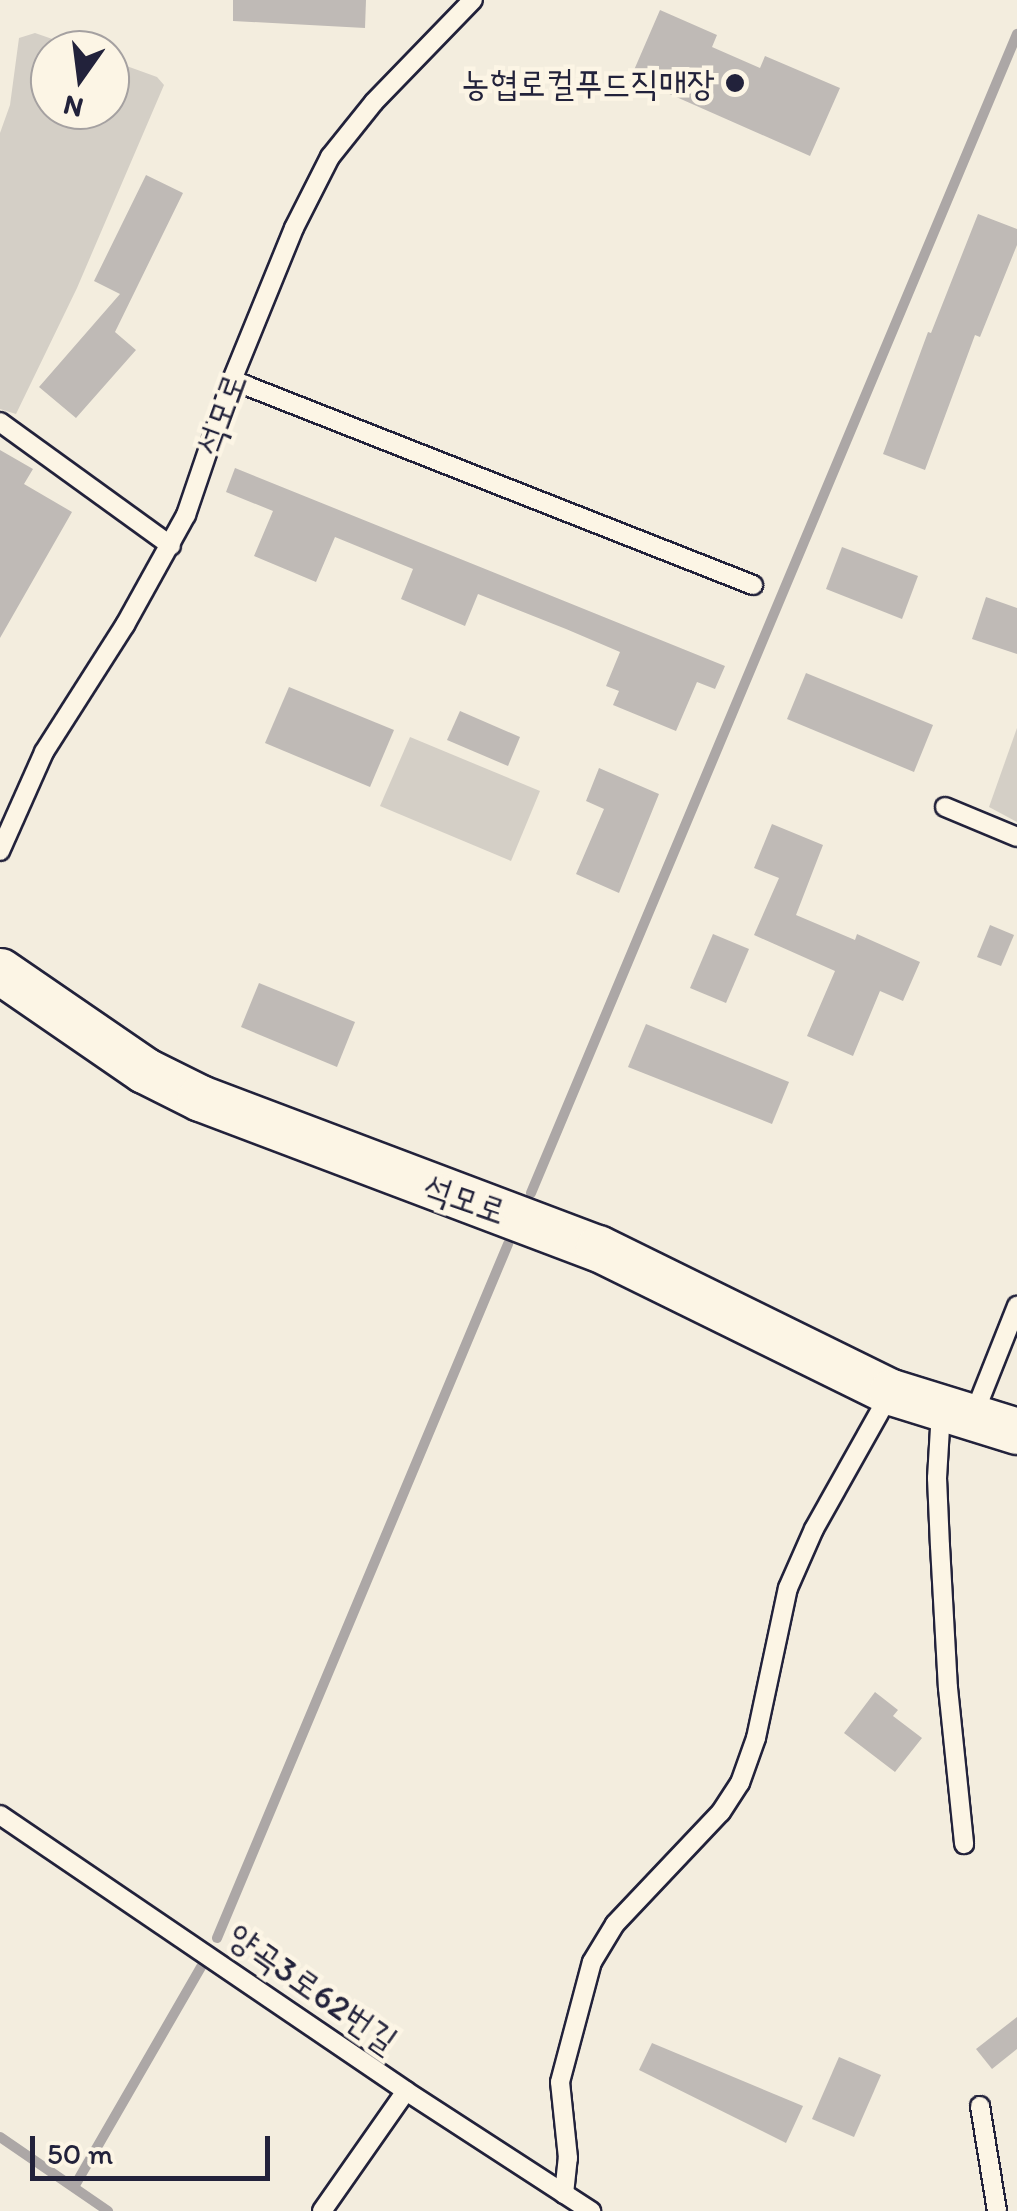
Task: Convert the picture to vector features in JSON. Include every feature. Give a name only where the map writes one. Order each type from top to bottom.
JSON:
[{"type":"street","name":"석모로","points":[[0,971],[144,1070],[200,1098],[598,1248],[891,1392],[1017,1431]]},
{"type":"lane","name":"석모로","points":[[0,851],[44,752],[171,546],[294,228],[330,157],[374,102],[474,0]]},
{"type":"lane","points":[[232,380],[753,586]]},
{"type":"lane","points":[[0,422],[171,546]]},
{"type":"lane","points":[[945,807],[1017,836]]},
{"type":"lane","points":[[964,1844],[937,1478],[957,1415],[1017,1306]]},
{"type":"lane","points":[[564,2194],[568,2158],[560,2082],[592,1962],[615,1924],[721,1812],[740,1783],[756,1738],[788,1588],[814,1529],[891,1392]]},
{"type":"lane","name":"양곡3로62번길","points":[[0,1815],[406,2091],[591,2211]]},
{"type":"lane","points":[[322,2211],[406,2091]]},
{"type":"lane","points":[[980,2106],[997,2211]]},
{"type":"shaded area","points":[[30,35],[30,130],[130,130],[130,67],[157,77],[164,85],[77,288],[16,414],[0,409],[0,133],[10,105],[19,38]]},
{"type":"shaded area","points":[[1017,728],[1017,822],[989,807]]},
{"type":"shaded area","points":[[410,737],[540,791],[511,861],[380,806]]},
{"type":"building","points":[[233,0],[366,0],[365,28],[233,21]]},
{"type":"building","name":"농협로컬푸드직매장","points":[[660,10],[717,35],[712,47],[760,68],[765,56],[840,88],[810,156],[631,77]]},
{"type":"building","points":[[146,175],[183,193],[115,332],[136,350],[76,418],[39,387],[120,294],[94,281]]},
{"type":"building","points":[[978,214],[1017,229],[1017,245],[980,337],[975,335],[925,470],[883,454],[928,332],[931,333]]},
{"type":"building","points":[[0,450],[33,469],[24,484],[72,512],[0,638]]},
{"type":"building","points":[[235,468],[725,666],[715,689],[697,682],[676,731],[613,705],[619,691],[606,686],[620,652],[566,629],[478,594],[465,626],[401,599],[413,569],[335,537],[316,582],[254,556],[273,511],[226,492]]},
{"type":"building","points":[[842,547],[918,576],[902,619],[826,589]]},
{"type":"building","points":[[986,597],[1017,608],[1017,654],[972,639]]},
{"type":"building","points":[[806,673],[933,725],[914,772],[787,719]]},
{"type":"building","points":[[289,687],[394,730],[370,787],[265,743]]},
{"type":"building","points":[[460,711],[520,737],[508,766],[447,740]]},
{"type":"building","points":[[599,768],[659,794],[619,893],[576,874],[604,809],[586,801]]},
{"type":"building","points":[[772,824],[823,845],[796,915],[855,940],[857,934],[920,962],[903,1001],[880,991],[853,1056],[807,1036],[835,971],[754,935],[779,878],[754,868]]},
{"type":"building","points":[[990,925],[1014,935],[1001,966],[977,957]]},
{"type":"building","points":[[713,934],[749,949],[726,1003],[690,988]]},
{"type":"building","points":[[259,983],[355,1022],[337,1067],[241,1027]]},
{"type":"building","points":[[646,1024],[789,1082],[772,1124],[628,1067]]},
{"type":"building","points":[[875,1692],[898,1710],[893,1716],[922,1738],[895,1772],[844,1733]]},
{"type":"building","points":[[1017,2017],[1017,2049],[992,2069],[976,2049]]},
{"type":"building","points":[[652,2043],[803,2106],[786,2143],[639,2070]]},
{"type":"building","points":[[839,2057],[881,2075],[854,2137],[812,2119]]},
{"type":"waterway","points":[[531,1193],[1017,34]]},
{"type":"waterway","points":[[217,1938],[508,1244]]},
{"type":"waterway","points":[[74,2187],[201,1967]]},
{"type":"waterway","points":[[0,2137],[108,2211]]},
{"type":"place","name":"농협로컬푸드직매장","points":[[735,83]]}]
